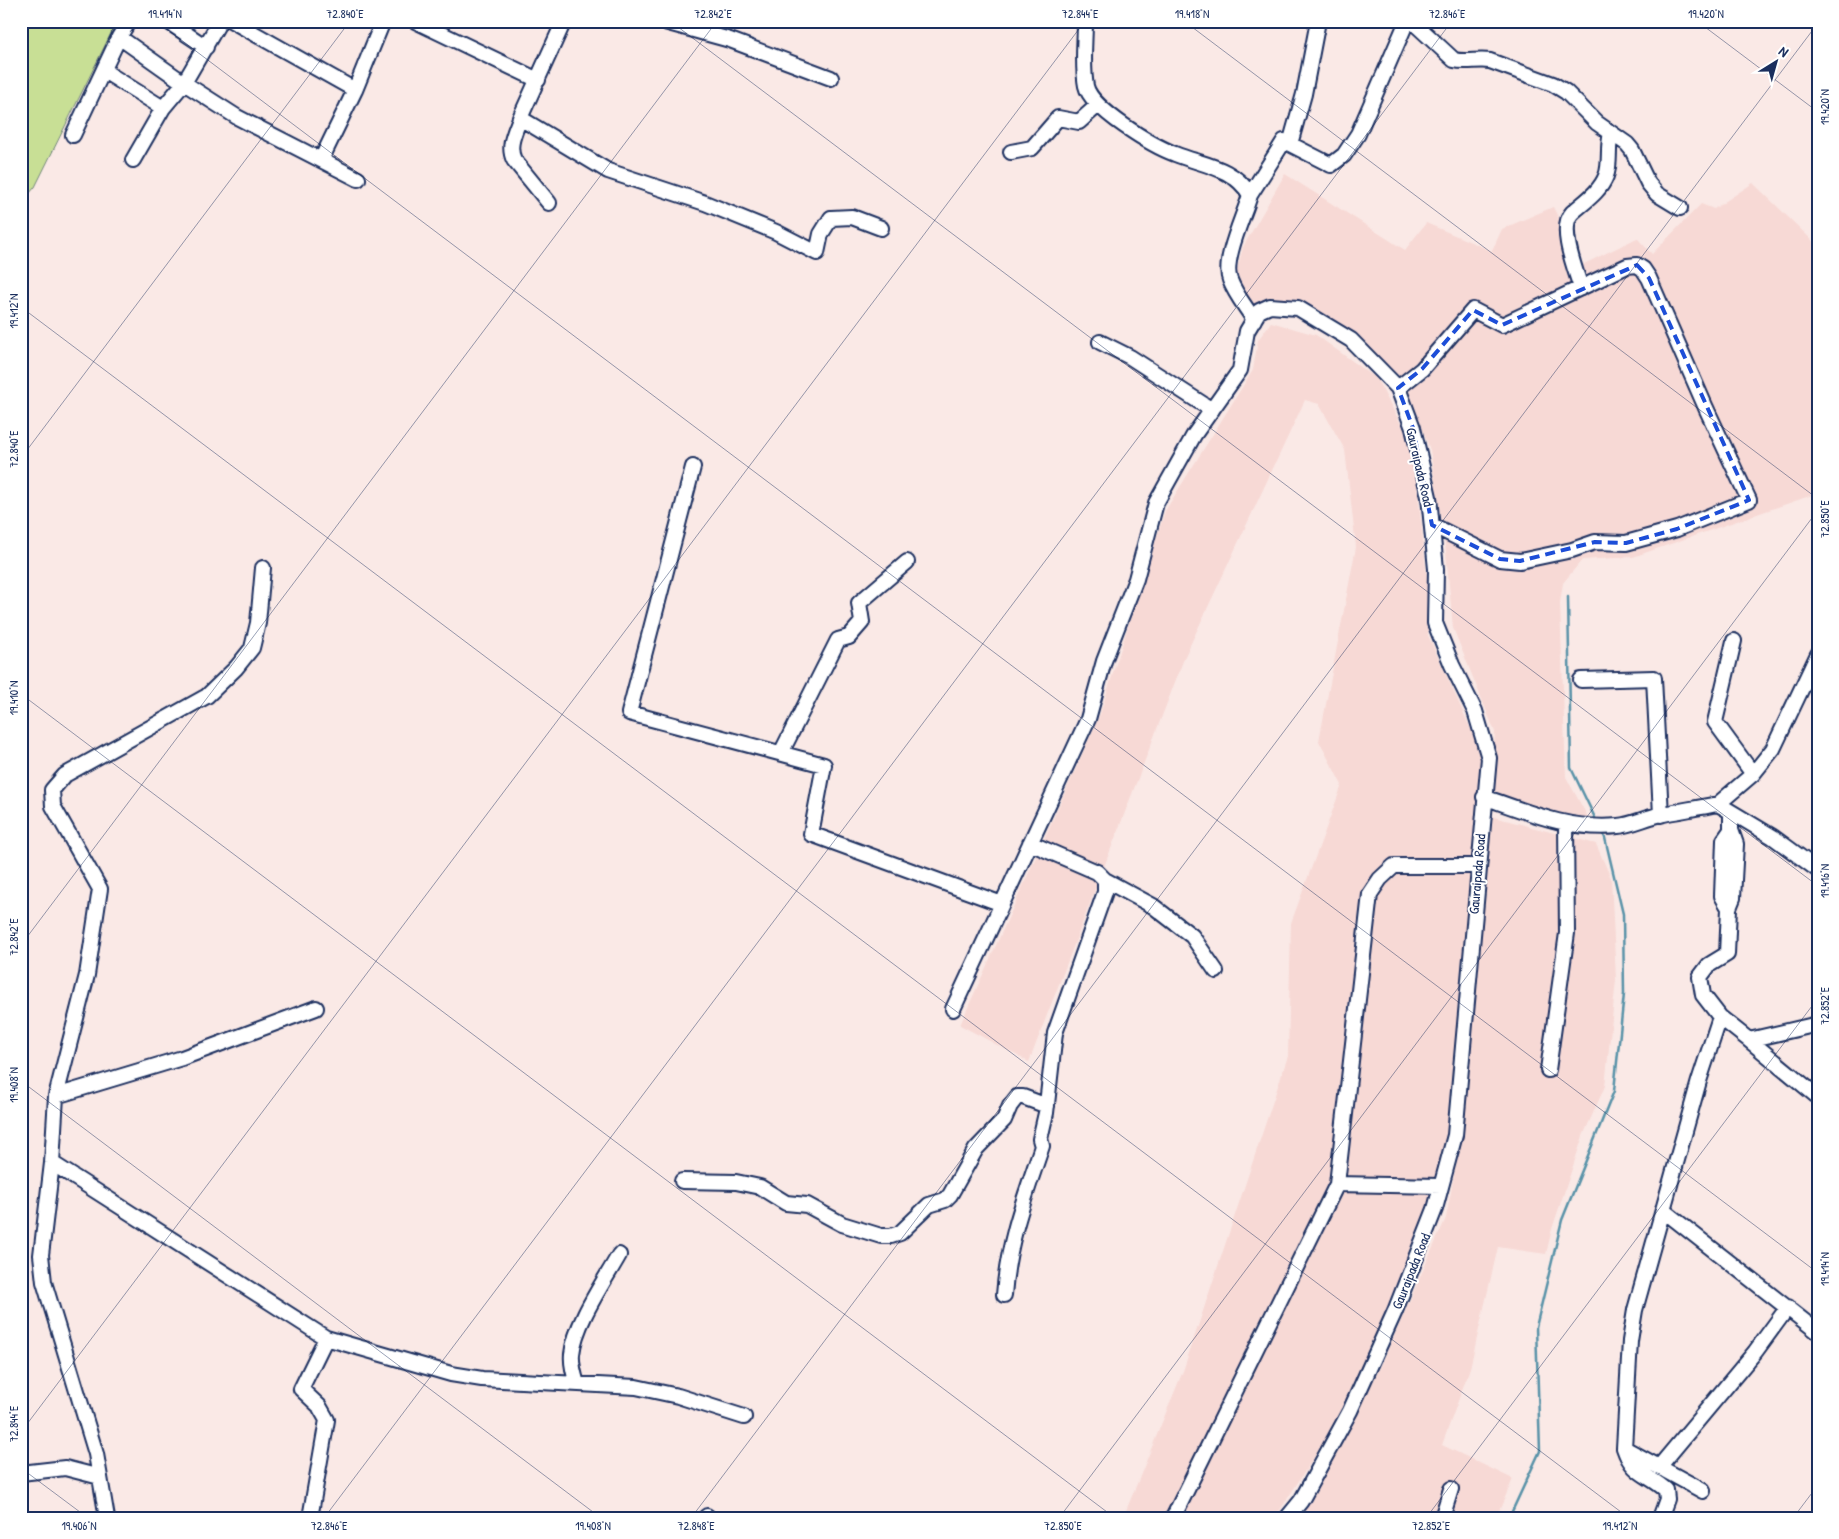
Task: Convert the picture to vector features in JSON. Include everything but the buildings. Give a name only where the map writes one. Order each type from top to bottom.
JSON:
[{"type":"street","points":[[73,135],[119,37],[129,21]]},
{"type":"street","points":[[167,21],[206,47]]},
{"type":"street","points":[[133,160],[163,108],[184,83],[220,21]]},
{"type":"street","points":[[232,21],[355,90]]},
{"type":"street","points":[[321,160],[355,90],[383,21]]},
{"type":"street","points":[[415,21],[538,80]]},
{"type":"street","points":[[549,204],[510,153],[511,144],[520,118],[564,21]]},
{"type":"street","points":[[661,21],[730,40],[831,78]]},
{"type":"street","points":[[1085,21],[1086,87],[1093,100],[1110,115],[1148,140],[1174,154],[1207,164],[1234,176],[1250,195]]},
{"type":"street","points":[[1290,144],[1304,94],[1318,21]]},
{"type":"street","points":[[953,1009],[1088,719],[1104,661],[1136,579],[1156,502],[1194,435],[1240,370],[1247,331],[1254,320],[1229,279],[1229,252],[1241,224],[1250,195],[1284,141],[1331,165],[1344,155],[1358,134],[1407,21]]},
{"type":"street","points":[[1412,21],[1454,60],[1461,62],[1481,60],[1490,62],[1560,88],[1576,100],[1598,123],[1632,150],[1648,184],[1657,194],[1680,208]]},
{"type":"street","points":[[119,37],[184,83],[237,117],[358,180]]},
{"type":"street","points":[[104,71],[163,108]]},
{"type":"street","points":[[1011,152],[1032,148],[1058,118],[1079,122],[1098,105]]},
{"type":"street","points":[[520,118],[608,170],[706,203],[776,232],[817,253],[822,234],[831,218],[852,217],[881,228]]},
{"type":"street","points":[[1581,288],[1569,245],[1567,224],[1572,214],[1589,198],[1606,176],[1611,133]]},
{"type":"street","points":[[1398,388],[1422,369],[1473,310],[1502,325],[1627,266],[1637,265],[1643,269],[1649,278],[1749,500],[1678,529],[1626,543],[1595,542],[1572,550],[1520,561],[1500,559],[1432,524]]},
{"type":"street","name":"Gauraipada Road","points":[[1254,320],[1259,311],[1270,306],[1298,308],[1351,340],[1398,388],[1413,428],[1429,497],[1436,569],[1435,623],[1452,665],[1475,711],[1488,758],[1454,1135],[1435,1209],[1395,1311],[1350,1411],[1301,1500],[1288,1518]]},
{"type":"street","points":[[1100,342],[1130,357],[1212,410]]},
{"type":"street","points":[[693,467],[629,713],[824,765],[811,834],[1002,904]]},
{"type":"street","points":[[781,753],[838,640],[849,638],[862,622],[859,603],[907,562]]},
{"type":"street","points":[[107,1518],[96,1454],[44,1282],[41,1255],[52,1163],[56,1096],[87,974],[100,889],[53,806],[52,790],[65,775],[207,696],[236,668],[252,648],[258,623],[263,568]]},
{"type":"street","points":[[1734,641],[1715,722],[1753,774]]},
{"type":"street","points":[[1484,797],[1543,817],[1566,823],[1590,826],[1619,826],[1661,815],[1718,804],[1753,774],[1773,749],[1818,654]]},
{"type":"street","points":[[1582,680],[1654,678],[1661,815]]},
{"type":"street","points":[[1718,804],[1773,837],[1818,870]]},
{"type":"street","points":[[1732,812],[1731,830],[1724,840],[1722,896],[1729,908],[1727,954],[1709,965],[1700,978],[1703,994],[1720,1017],[1818,1097]]},
{"type":"street","points":[[1548,1070],[1567,933],[1566,823]]},
{"type":"street","points":[[1030,843],[1097,872],[1105,880],[1153,906],[1192,936],[1216,971]]},
{"type":"street","points":[[1172,1518],[1337,1184],[1370,894],[1380,879],[1394,866],[1478,866]]},
{"type":"street","points":[[1004,1295],[1006,1268],[1012,1236],[1042,1146],[1040,1139],[1047,1106],[1055,1032],[1105,892],[1105,880]]},
{"type":"street","points":[[56,1096],[182,1058],[316,1008]]},
{"type":"street","points":[[1660,1518],[1667,1499],[1666,1490],[1634,1467],[1628,1459],[1624,1448],[1632,1326],[1699,1081],[1720,1017]]},
{"type":"street","points":[[1749,1040],[1818,1024]]},
{"type":"street","points":[[682,1181],[736,1182],[760,1186],[786,1202],[807,1205],[842,1224],[881,1236],[891,1236],[900,1233],[929,1205],[945,1200],[950,1195],[976,1149],[1004,1120],[1010,1106],[1017,1097],[1024,1097],[1047,1106]]},
{"type":"street","points":[[52,1163],[326,1338],[452,1374],[482,1379],[636,1387],[678,1396],[744,1417]]},
{"type":"street","points":[[1337,1184],[1441,1186]]},
{"type":"street","points":[[1664,1210],[1818,1332]]},
{"type":"street","points":[[577,1384],[572,1353],[579,1328],[619,1255]]},
{"type":"street","points":[[1659,1467],[1755,1352],[1788,1308]]},
{"type":"street","points":[[310,1518],[327,1420],[319,1406],[301,1389],[326,1338]]},
{"type":"street","points":[[1624,1448],[1703,1491]]},
{"type":"street","points":[[21,1473],[65,1468],[100,1477]]},
{"type":"street","points":[[1442,1518],[1451,1488]]},
{"type":"highlighted area","points":[[1637,265],[1649,278],[1749,500],[1677,529],[1626,543],[1595,542],[1520,561],[1500,559],[1432,525],[1413,428],[1398,388],[1422,369],[1473,310],[1502,325]]},
{"type":"shaded area","points":[[1285,174],[1405,250],[1426,223],[1492,251],[1502,229],[1553,207],[1582,265],[1637,238],[1652,254],[1701,204],[1714,209],[1753,183],[1818,246],[1818,493],[1633,557],[1582,560],[1563,583],[1560,603],[1566,777],[1589,819],[1538,809],[1491,790],[1495,732],[1453,628],[1446,552],[1430,450],[1410,395],[1376,356],[1307,309],[1253,308],[1235,277],[1243,247]]},
{"type":"shaded area","points":[[1271,322],[1316,335],[1376,378],[1413,446],[1427,578],[1428,635],[1474,736],[1483,769],[1449,1145],[1431,1206],[1340,1417],[1275,1518],[1123,1518],[1183,1371],[1288,1056],[1291,923],[1342,785],[1319,741],[1356,547],[1345,450],[1319,404],[1305,400],[1185,656],[1029,1062],[960,1025],[1099,717],[1165,511],[1253,370],[1258,340]]},
{"type":"shaded area","points":[[1490,816],[1596,844],[1611,878],[1616,980],[1605,1086],[1583,1136],[1552,1229],[1546,1254],[1498,1247],[1470,1368],[1442,1445],[1513,1479],[1496,1518],[1300,1518],[1316,1492],[1380,1368],[1446,1218],[1461,1138]]},
{"type":"green space","points":[[21,21],[117,21],[35,187],[21,203]]},
{"type":"waterway","points":[[1568,597],[1571,768],[1597,822]]},
{"type":"waterway","points":[[1509,1518],[1540,1451],[1536,1327],[1562,1220],[1614,1091],[1624,994],[1623,914],[1602,831]]}]
